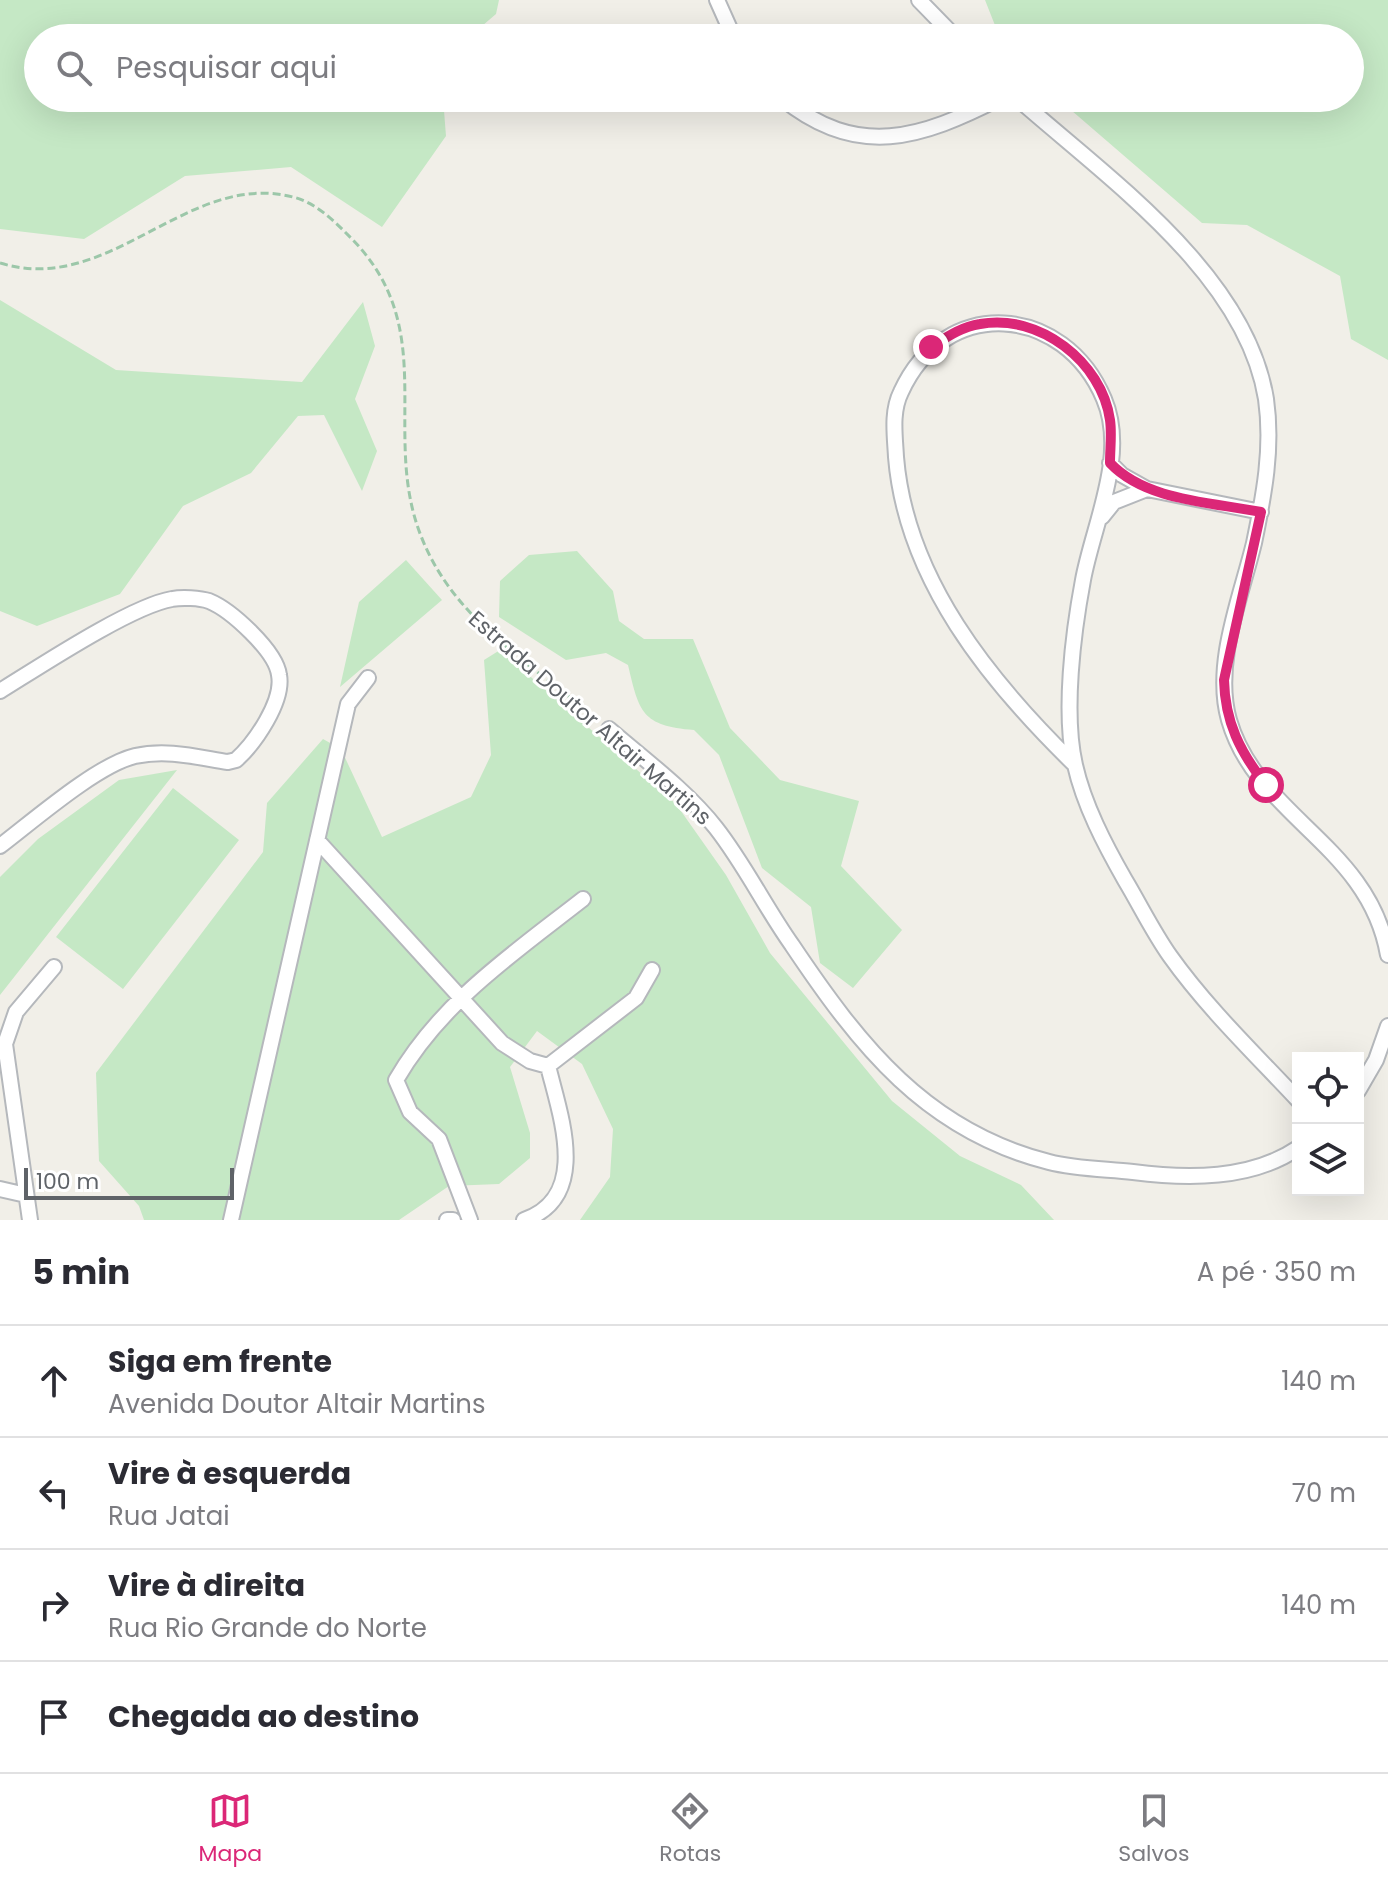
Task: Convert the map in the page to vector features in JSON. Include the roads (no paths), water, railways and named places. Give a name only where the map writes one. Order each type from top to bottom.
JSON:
[{"type":"street","points":[[717,0],[728,24]]},
{"type":"street","points":[[928,4],[944,24]]},
{"type":"street","points":[[804,112],[823,124],[872,138],[893,138],[949,123],[971,112]]},
{"type":"street","points":[[1033,112],[1169,234],[1204,271],[1242,326],[1266,398],[1267,474],[1226,659],[1224,704],[1246,759],[1266,785],[1349,868],[1368,897],[1383,928],[1388,955]]},
{"type":"street","points":[[1074,764],[993,676],[940,596],[912,540],[899,499],[894,426],[898,398],[911,369],[931,347],[958,330],[983,323],[1025,328],[1056,339],[1077,356],[1094,377],[1111,420],[1110,463],[1083,580],[1073,656],[1074,764],[1108,850],[1170,956],[1292,1093]]},
{"type":"street","points":[[1110,463],[1122,475],[1147,489],[1261,512]]},
{"type":"street","points":[[1097,524],[1114,502],[1147,489]]},
{"type":"street","points":[[0,691],[127,618],[163,602],[184,598],[209,601],[238,622],[266,650],[280,675],[278,695],[271,711],[236,760],[228,762],[174,753],[132,756],[77,788],[0,846]]},
{"type":"street","points":[[231,1220],[348,704],[368,678]]},
{"type":"street","name":"Estrada Doutor Altair Martins","points":[[609,729],[714,825],[791,945],[858,1036],[896,1080],[930,1108],[1006,1148],[1051,1162],[1151,1174],[1222,1175],[1262,1166],[1292,1151]]},
{"type":"street","points":[[317,840],[502,1043],[530,1061],[548,1066]]},
{"type":"street","points":[[470,1220],[439,1139],[410,1112],[396,1080],[415,1047],[460,996],[583,899]]},
{"type":"street","points":[[30,1220],[5,1044],[16,1012],[54,967]]},
{"type":"street","points":[[548,1066],[636,998],[652,970]]},
{"type":"street","points":[[1364,1081],[1376,1060],[1388,1026]]},
{"type":"street","points":[[524,1220],[554,1199],[566,1173],[566,1140],[548,1066]]},
{"type":"street","points":[[0,1189],[26,1195]]},
{"type":"street","points":[[447,1220],[453,1220]]}]
